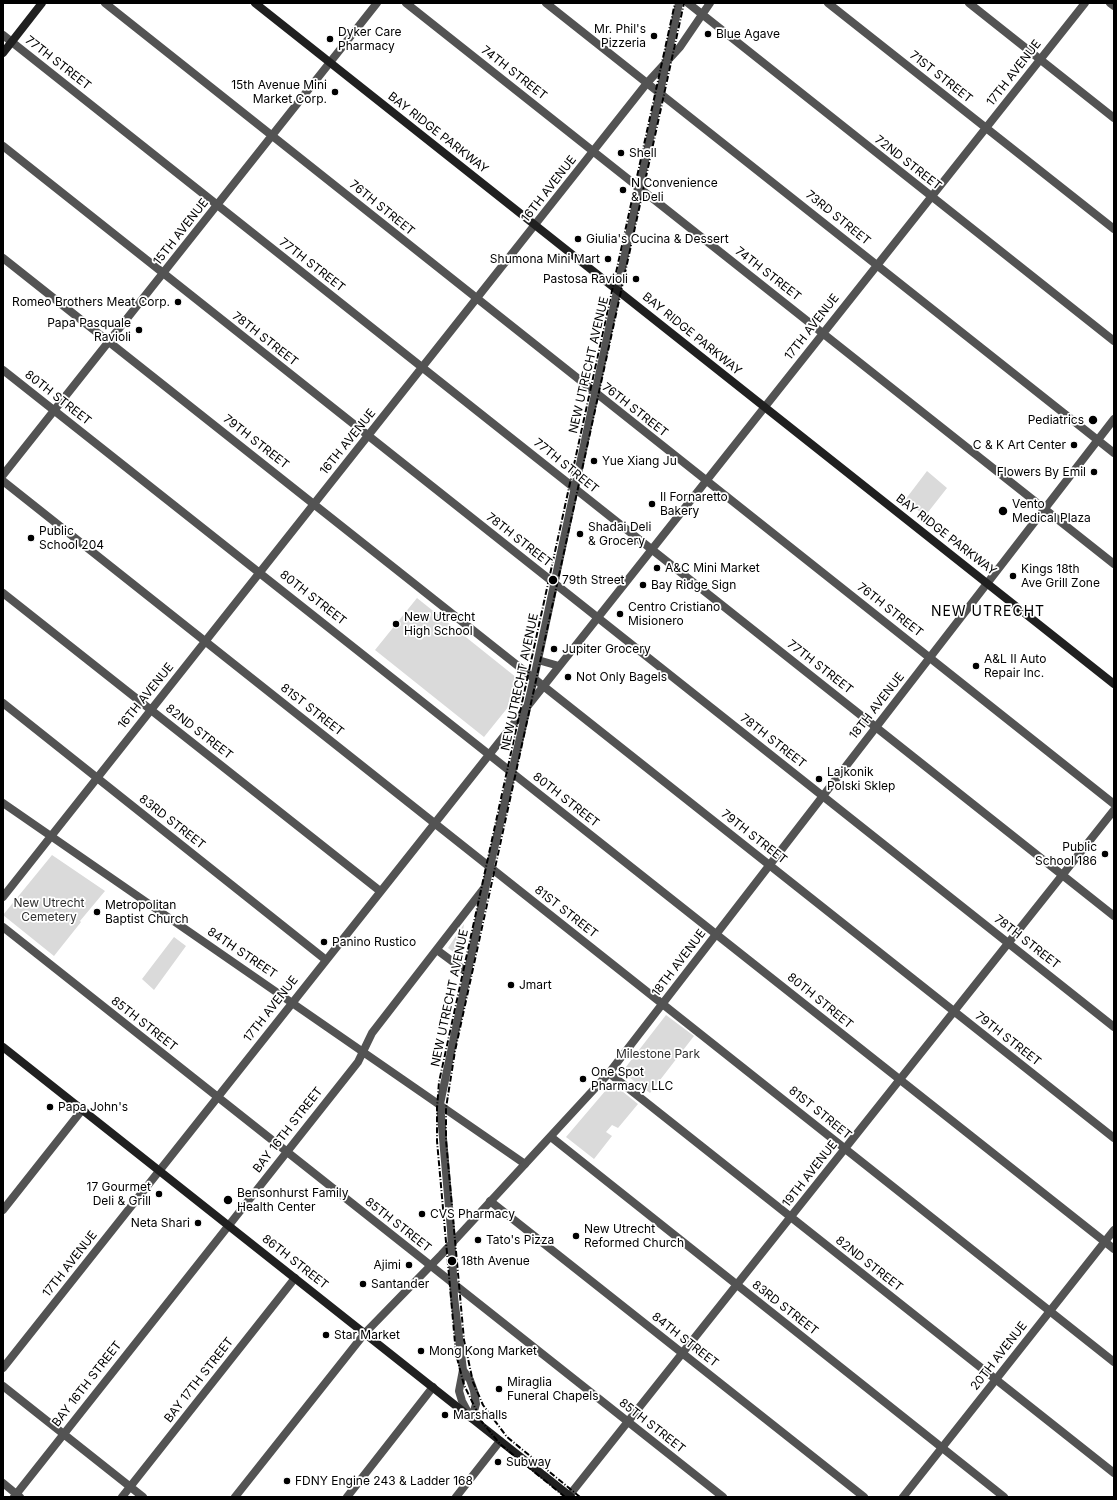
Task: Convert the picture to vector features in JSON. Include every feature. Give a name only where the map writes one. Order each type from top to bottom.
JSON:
[{"type":"main road","points":[[3,53],[42,3]]},
{"type":"main road","name":"BAY RIDGE PARKWAY","points":[[255,3],[1114,684]]},
{"type":"main road","name":"86TH STREET","points":[[4,1051],[160,1171],[570,1496]]},
{"type":"street","name":"76TH STREET","points":[[105,3],[477,300],[1114,804]]},
{"type":"street","name":"15TH AVENUE","points":[[3,476],[271,135],[377,3]]},
{"type":"street","name":"74TH STREET","points":[[406,3],[1114,564]]},
{"type":"street","name":"73RD STREET","points":[[546,3],[1114,453]]},
{"type":"street","name":"NEW UTRECHT AVENUE","points":[[472,1418],[462,1401],[459,1391],[463,1370],[453,1284],[452,1243],[440,1104],[485,887],[538,660],[594,392],[618,291],[679,3]]},
{"type":"street","name":"72ND STREET","points":[[688,3],[1114,341]]},
{"type":"street","name":"16TH AVENUE","points":[[3,897],[151,709],[206,642],[259,571],[536,226],[647,83],[666,64],[699,22],[702,14],[710,3]]},
{"type":"street","name":"71ST STREET","points":[[828,3],[1114,229]]},
{"type":"street","points":[[969,3],[1114,118]]},
{"type":"street","name":"17TH AVENUE","points":[[3,1368],[434,822],[544,686],[597,616],[1085,3]]},
{"type":"street","points":[[1110,3],[1114,6]]},
{"type":"street","name":"77TH STREET","points":[[3,35],[652,548],[1114,916]]},
{"type":"street","name":"78TH STREET","points":[[3,146],[1114,1027]]},
{"type":"street","name":"79TH STREET","points":[[3,258],[1114,1138]]},
{"type":"street","name":"80TH STREET","points":[[3,370],[259,571],[1114,1249]]},
{"type":"street","name":"18TH AVENUE","points":[[235,1497],[365,1333],[452,1243],[609,1073],[1114,419]]},
{"type":"street","name":"81ST STREET","points":[[3,481],[1114,1362]]},
{"type":"street","name":"82ND STREET","points":[[3,592],[380,891]]},
{"type":"street","points":[[538,660],[559,666]]},
{"type":"street","name":"83RD STREET","points":[[3,703],[326,960]]},
{"type":"street","name":"84TH STREET","points":[[3,803],[364,1051],[525,1164]]},
{"type":"street","name":"19TH AVENUE","points":[[570,1496],[736,1284],[791,1217],[1114,810]]},
{"type":"street","name":"BAY 16TH STREET","points":[[17,1496],[286,1151],[358,1062],[372,1034],[485,887]]},
{"type":"street","name":"85TH STREET","points":[[3,927],[722,1497]]},
{"type":"street","points":[[437,950],[468,973]]},
{"type":"street","name":"82ND STREET","points":[[609,1073],[1114,1473]]},
{"type":"street","points":[[3,1210],[82,1110]]},
{"type":"street","name":"83RD STREET","points":[[551,1137],[1004,1497]]},
{"type":"street","name":"84TH STREET","points":[[490,1202],[864,1497]]},
{"type":"street","name":"20TH AVENUE","points":[[903,1497],[1114,1230]]},
{"type":"street","name":"BAY 17TH STREET","points":[[122,1497],[294,1278]]},
{"type":"street","name":"NEW UTRECHT AVENUE","points":[[463,1370],[470,1380],[474,1391],[476,1404],[472,1418]]},
{"type":"street","points":[[3,1386],[144,1497]]},
{"type":"street","points":[[347,1497],[433,1387]]},
{"type":"street","points":[[456,1497],[500,1441]]},
{"type":"street","points":[[3,1483],[17,1496]]},
{"type":"green space","points":[[927,471],[947,488],[925,516],[905,500]]},
{"type":"green space","points":[[417,598],[517,678],[513,701],[484,737],[375,650]]},
{"type":"green space","name":"New Utrecht Cemetery","points":[[52,855],[105,891],[54,956],[3,915]]},
{"type":"green space","points":[[464,924],[459,956],[448,948]]},
{"type":"green space","points":[[174,937],[186,946],[154,990],[142,979]]},
{"type":"green space","name":"Milestone Park","points":[[666,1015],[694,1036],[650,1093],[622,1072]]},
{"type":"green space","points":[[612,1083],[638,1104],[618,1128],[612,1125],[606,1132],[612,1136],[594,1159],[566,1137]]},
{"type":"railway","points":[[565,1497],[500,1444],[482,1422],[464,1385],[456,1354],[437,1141],[437,1108],[439,1082],[675,3]]},
{"type":"railway","points":[[580,1497],[507,1437],[483,1405],[473,1382],[464,1340],[446,1140],[446,1108],[455,1051],[684,3]]},
{"type":"place","name":"Blue Agave","points":[[708,34]]},
{"type":"place","name":"Mr. Phil's Pizzeria","points":[[654,36]]},
{"type":"place","name":"Dyker Care Pharmacy","points":[[330,39]]},
{"type":"place","name":"15th Avenue Mini Market Corp.","points":[[335,92]]},
{"type":"place","name":"Shell","points":[[621,153]]},
{"type":"place","name":"N Convenience & Deli","points":[[623,190]]},
{"type":"place","name":"Giulia's Cucina & Dessert","points":[[578,239]]},
{"type":"place","name":"Shumona Mini Mart","points":[[608,259]]},
{"type":"place","name":"Pastosa Ravioli","points":[[636,279]]},
{"type":"place","name":"Romeo Brothers Meat Corp.","points":[[178,302]]},
{"type":"place","name":"Papa Pasquale Ravioli","points":[[139,330]]},
{"type":"place","name":"Pediatrics","points":[[1093,420]]},
{"type":"place","name":"C & K Art Center","points":[[1074,445]]},
{"type":"place","name":"Yue Xiang Ju","points":[[594,461]]},
{"type":"place","name":"Flowers By Emil","points":[[1094,472]]},
{"type":"place","name":"Il Fornaretto Bakery","points":[[652,504]]},
{"type":"place","name":"Vento Medical Plaza","points":[[1003,511]]},
{"type":"place","name":"Shadai Deli & Grocery","points":[[580,534]]},
{"type":"place","name":"Public School 204","points":[[31,538]]},
{"type":"place","name":"A&C Mini Market","points":[[657,568]]},
{"type":"place","name":"Kings 18th Ave Grill Zone","points":[[1013,576]]},
{"type":"place","name":"79th Street","points":[[553,580]]},
{"type":"place","name":"Bay Ridge Sign","points":[[643,585]]},
{"type":"place","name":"Centro Cristiano Misionero","points":[[620,614]]},
{"type":"place","name":"New Utrecht High School","points":[[396,624]]},
{"type":"place","name":"Jupiter Grocery","points":[[554,649]]},
{"type":"place","name":"A&L II Auto Repair Inc.","points":[[976,666]]},
{"type":"place","name":"Not Only Bagels","points":[[568,677]]},
{"type":"place","name":"Lajkonik Polski Sklep","points":[[819,779]]},
{"type":"place","name":"Public School 186","points":[[1105,854]]},
{"type":"place","name":"Metropolitan Baptist Church","points":[[97,912]]},
{"type":"place","name":"Panino Rustico","points":[[324,942]]},
{"type":"place","name":"Jmart","points":[[511,985]]},
{"type":"place","name":"One Spot Pharmacy LLC","points":[[583,1079]]},
{"type":"place","name":"Papa John's","points":[[50,1107]]},
{"type":"place","name":"17 Gourmet Deli & Grill","points":[[159,1194]]},
{"type":"place","name":"Bensonhurst Family Health Center","points":[[228,1200]]},
{"type":"place","name":"CVS Pharmacy","points":[[422,1214]]},
{"type":"place","name":"Neta Shari","points":[[198,1223]]},
{"type":"place","name":"New Utrecht Reformed Church","points":[[576,1236]]},
{"type":"place","name":"Tato's Pizza","points":[[478,1240]]},
{"type":"place","name":"18th Avenue","points":[[452,1261]]},
{"type":"place","name":"Ajimi","points":[[409,1265]]},
{"type":"place","name":"Santander","points":[[363,1284]]},
{"type":"place","name":"Star Market","points":[[326,1335]]},
{"type":"place","name":"Mong Kong Market","points":[[421,1351]]},
{"type":"place","name":"Miraglia Funeral Chapels","points":[[499,1389]]},
{"type":"place","name":"Marshalls","points":[[445,1415]]},
{"type":"place","name":"Subway","points":[[498,1462]]},
{"type":"place","name":"FDNY Engine 243 & Ladder 168","points":[[287,1481]]},
{"type":"district","name":"NEW UTRECHT","points":[[988,612]]}]
